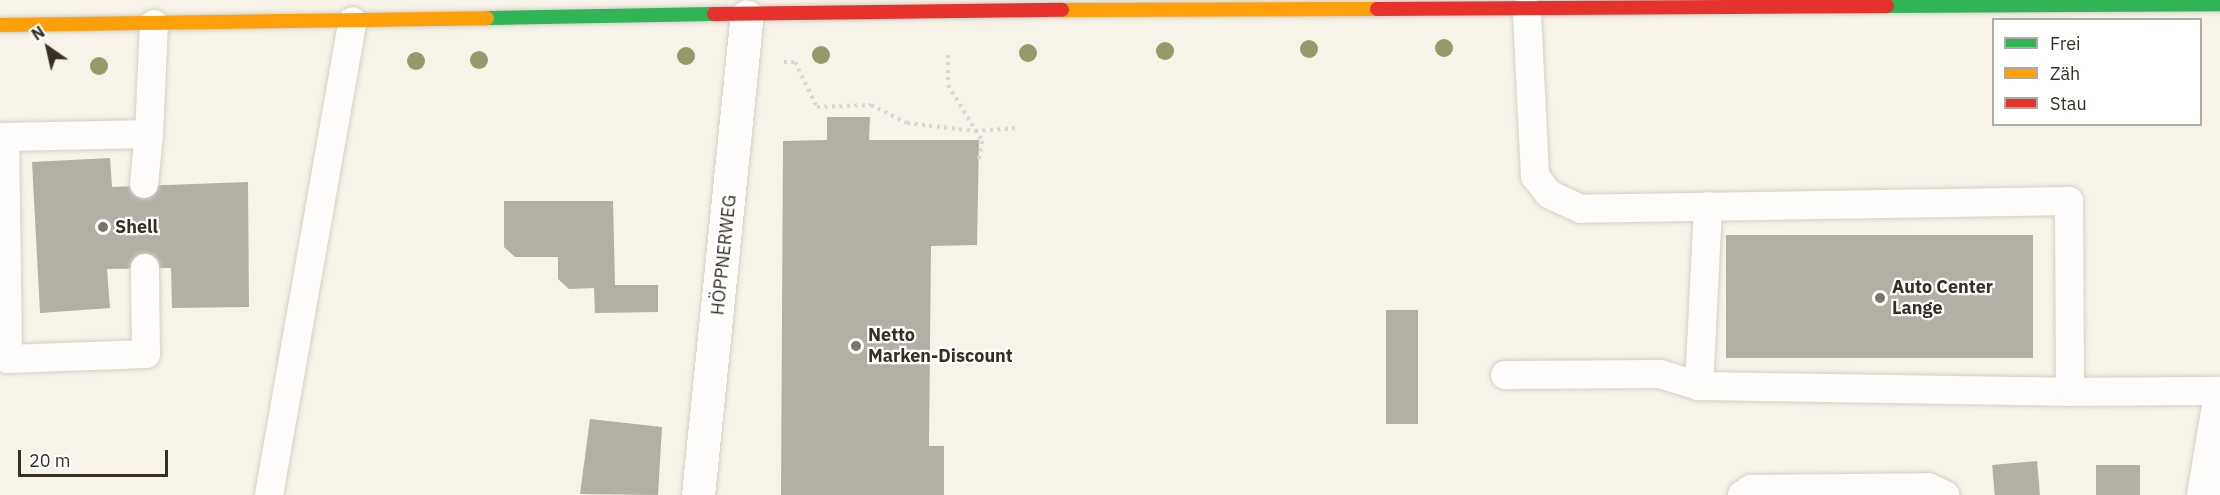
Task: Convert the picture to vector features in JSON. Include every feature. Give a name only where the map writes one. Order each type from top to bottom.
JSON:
[{"type":"main road","points":[[0,25],[747,16],[1082,5],[1527,10],[2220,4]]},
{"type":"street","name":"HÖPPNERWEG","points":[[698,495],[747,16]]},
{"type":"street","points":[[2203,495],[2220,392]]},
{"type":"lane","points":[[1527,10],[1531,154],[1535,176],[1549,194],[1581,208],[2069,201],[2070,392]]},
{"type":"lane","points":[[269,495],[353,21]]},
{"type":"lane","points":[[144,184],[149,134],[154,24]]},
{"type":"lane","points":[[146,268],[146,354],[8,359],[2,138],[149,134]]},
{"type":"lane","points":[[1699,386],[1708,206]]},
{"type":"lane","points":[[1505,375],[1660,374],[1699,386],[2220,392]]},
{"type":"lane","points":[[1742,495],[1751,489],[1928,487],[1945,495]]},
{"type":"path","points":[[949,10],[948,85],[982,141],[980,160]]},
{"type":"path","points":[[744,62],[795,62],[817,107],[871,105],[907,123],[975,131],[1018,128]]},
{"type":"building","name":"Netto Marken-Discount","points":[[827,117],[870,117],[869,140],[979,140],[977,245],[931,246],[929,446],[944,446],[944,495],[781,495],[783,141],[827,140]]},
{"type":"building","name":"Shell","points":[[110,158],[112,187],[248,182],[249,307],[172,308],[171,268],[107,269],[110,308],[40,313],[32,162]]},
{"type":"building","points":[[504,201],[613,201],[615,285],[658,285],[658,312],[595,313],[594,288],[569,289],[558,279],[558,257],[515,257],[504,247]]},
{"type":"building","name":"Auto Center Lange","points":[[1726,235],[2033,235],[2033,358],[1726,358]]},
{"type":"building","points":[[1386,310],[1418,310],[1418,424],[1386,424]]},
{"type":"building","points":[[590,419],[662,427],[658,495],[580,494]]},
{"type":"building","points":[[2037,461],[2040,495],[1995,495],[1992,465]]},
{"type":"building","points":[[2096,465],[2140,465],[2140,495],[2096,495]]},
{"type":"traffic: fast","points":[[1887,6],[2220,4]]},
{"type":"traffic: fast","points":[[487,18],[714,14]]},
{"type":"traffic: slow","points":[[1062,10],[1377,9]]},
{"type":"traffic: slow","points":[[0,25],[487,18]]},
{"type":"traffic: jam","points":[[1377,9],[1887,6]]},
{"type":"traffic: jam","points":[[714,14],[1062,10]]},
{"type":"place","name":"Shell","points":[[103,227]]},
{"type":"place","name":"Auto Center Lange","points":[[1880,298]]},
{"type":"place","name":"Netto Marken-Discount","points":[[856,346]]}]
